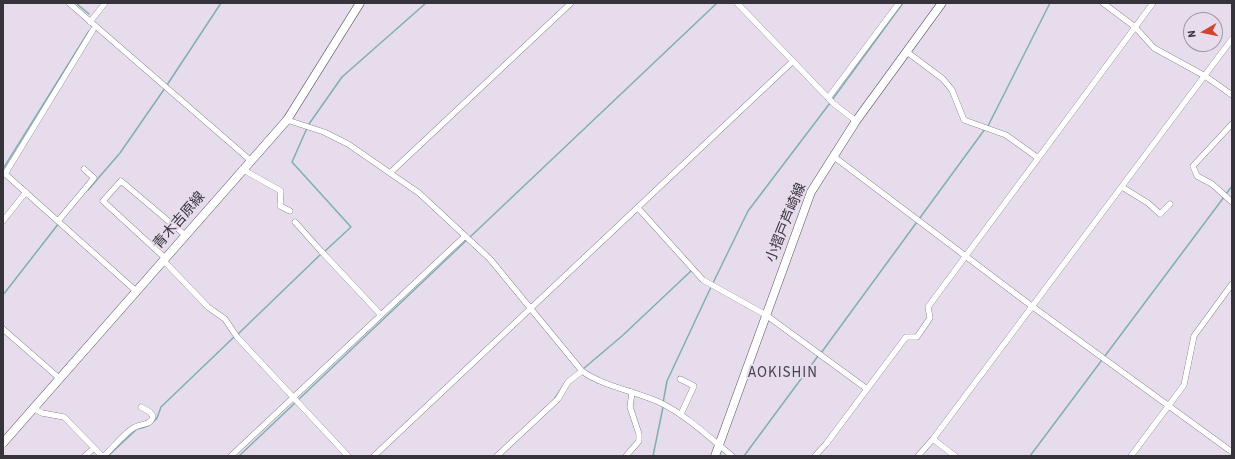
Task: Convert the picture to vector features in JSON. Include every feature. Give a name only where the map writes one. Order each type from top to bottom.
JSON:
[{"type":"main road","name":"青木吉原線","points":[[3,443],[242,169],[287,120],[360,3]]},
{"type":"main road","name":"小摺戸芦崎線","points":[[715,456],[811,192],[856,121],[942,3]]},
{"type":"street","points":[[69,3],[250,160]]},
{"type":"street","points":[[90,22],[105,3]]},
{"type":"street","points":[[390,174],[571,3]]},
{"type":"street","points":[[737,3],[828,98],[856,121]]},
{"type":"street","points":[[828,98],[899,3]]},
{"type":"street","points":[[1103,3],[1135,27],[1154,48],[1205,76],[1232,95]]},
{"type":"street","points":[[815,456],[826,444],[906,337],[917,337],[930,318],[928,307],[1153,3]]},
{"type":"street","points":[[93,30],[4,173],[136,291]]},
{"type":"street","points":[[918,456],[933,439],[1232,39]]},
{"type":"street","points":[[907,52],[943,79],[952,90],[964,120],[1006,135],[1038,158]]},
{"type":"street","points":[[374,456],[792,62]]},
{"type":"street","points":[[287,120],[324,132],[348,144],[419,193],[490,259],[582,371],[595,378],[657,401],[681,414],[732,456]]},
{"type":"street","points":[[1232,124],[1193,166],[1197,176],[1212,184],[1232,202]]},
{"type":"street","points":[[833,156],[1033,306],[1232,452]]},
{"type":"street","points":[[58,221],[94,178],[84,169]]},
{"type":"street","points":[[242,169],[280,191],[280,206],[290,211]]},
{"type":"street","points":[[185,235],[120,181],[103,201],[164,259],[208,307],[225,319],[237,337],[293,399],[348,456]]},
{"type":"street","points":[[1122,188],[1148,203],[1160,214],[1170,204]]},
{"type":"street","points":[[3,221],[26,192]]},
{"type":"street","points":[[638,208],[703,280],[766,315],[867,389]]},
{"type":"street","points":[[295,222],[320,251],[381,315]]},
{"type":"street","points":[[231,456],[466,236]]},
{"type":"street","points":[[1131,456],[1184,385],[1194,336],[1232,284]]},
{"type":"street","points":[[3,329],[59,378]]},
{"type":"street","points":[[497,456],[558,399],[568,382],[582,371]]},
{"type":"street","points":[[680,379],[694,386],[681,414]]},
{"type":"street","points":[[626,456],[639,441],[639,434],[630,407],[632,392]]},
{"type":"street","points":[[33,408],[42,413],[64,417],[103,456],[135,427],[149,423],[152,420],[153,416],[150,412],[141,408]]},
{"type":"street","points":[[933,439],[955,456]]},
{"type":"street","points":[[85,456],[94,448]]},
{"type":"waterway","points":[[76,3],[89,14]]},
{"type":"waterway","points":[[167,85],[221,3]]},
{"type":"waterway","points":[[309,124],[342,77],[426,3]]},
{"type":"waterway","points":[[298,400],[717,3]]},
{"type":"waterway","points":[[832,100],[903,3]]},
{"type":"waterway","points":[[988,126],[1050,3]]},
{"type":"waterway","points":[[3,169],[89,31]]},
{"type":"waterway","points":[[88,190],[120,153],[165,88]]},
{"type":"waterway","points":[[713,283],[748,211],[830,103]]},
{"type":"waterway","points":[[307,128],[292,162],[351,227],[324,252]]},
{"type":"waterway","points":[[821,353],[985,129]]},
{"type":"waterway","points":[[1226,194],[1232,186]]},
{"type":"waterway","points":[[1030,456],[1224,197]]},
{"type":"waterway","points":[[3,295],[59,223]]},
{"type":"waterway","points":[[237,335],[321,254]]},
{"type":"waterway","points":[[583,369],[622,336],[691,271]]},
{"type":"waterway","points":[[663,403],[667,381],[711,287]]},
{"type":"waterway","points":[[152,423],[157,418],[161,407],[234,337]]},
{"type":"waterway","points":[[744,456],[818,356]]},
{"type":"waterway","points":[[555,398],[565,383]]},
{"type":"waterway","points":[[239,456],[295,403]]},
{"type":"waterway","points":[[653,456],[663,407]]},
{"type":"waterway","points":[[108,456],[137,429],[145,427]]},
{"type":"district","name":"AOKISHIN","points":[[783,374]]}]
